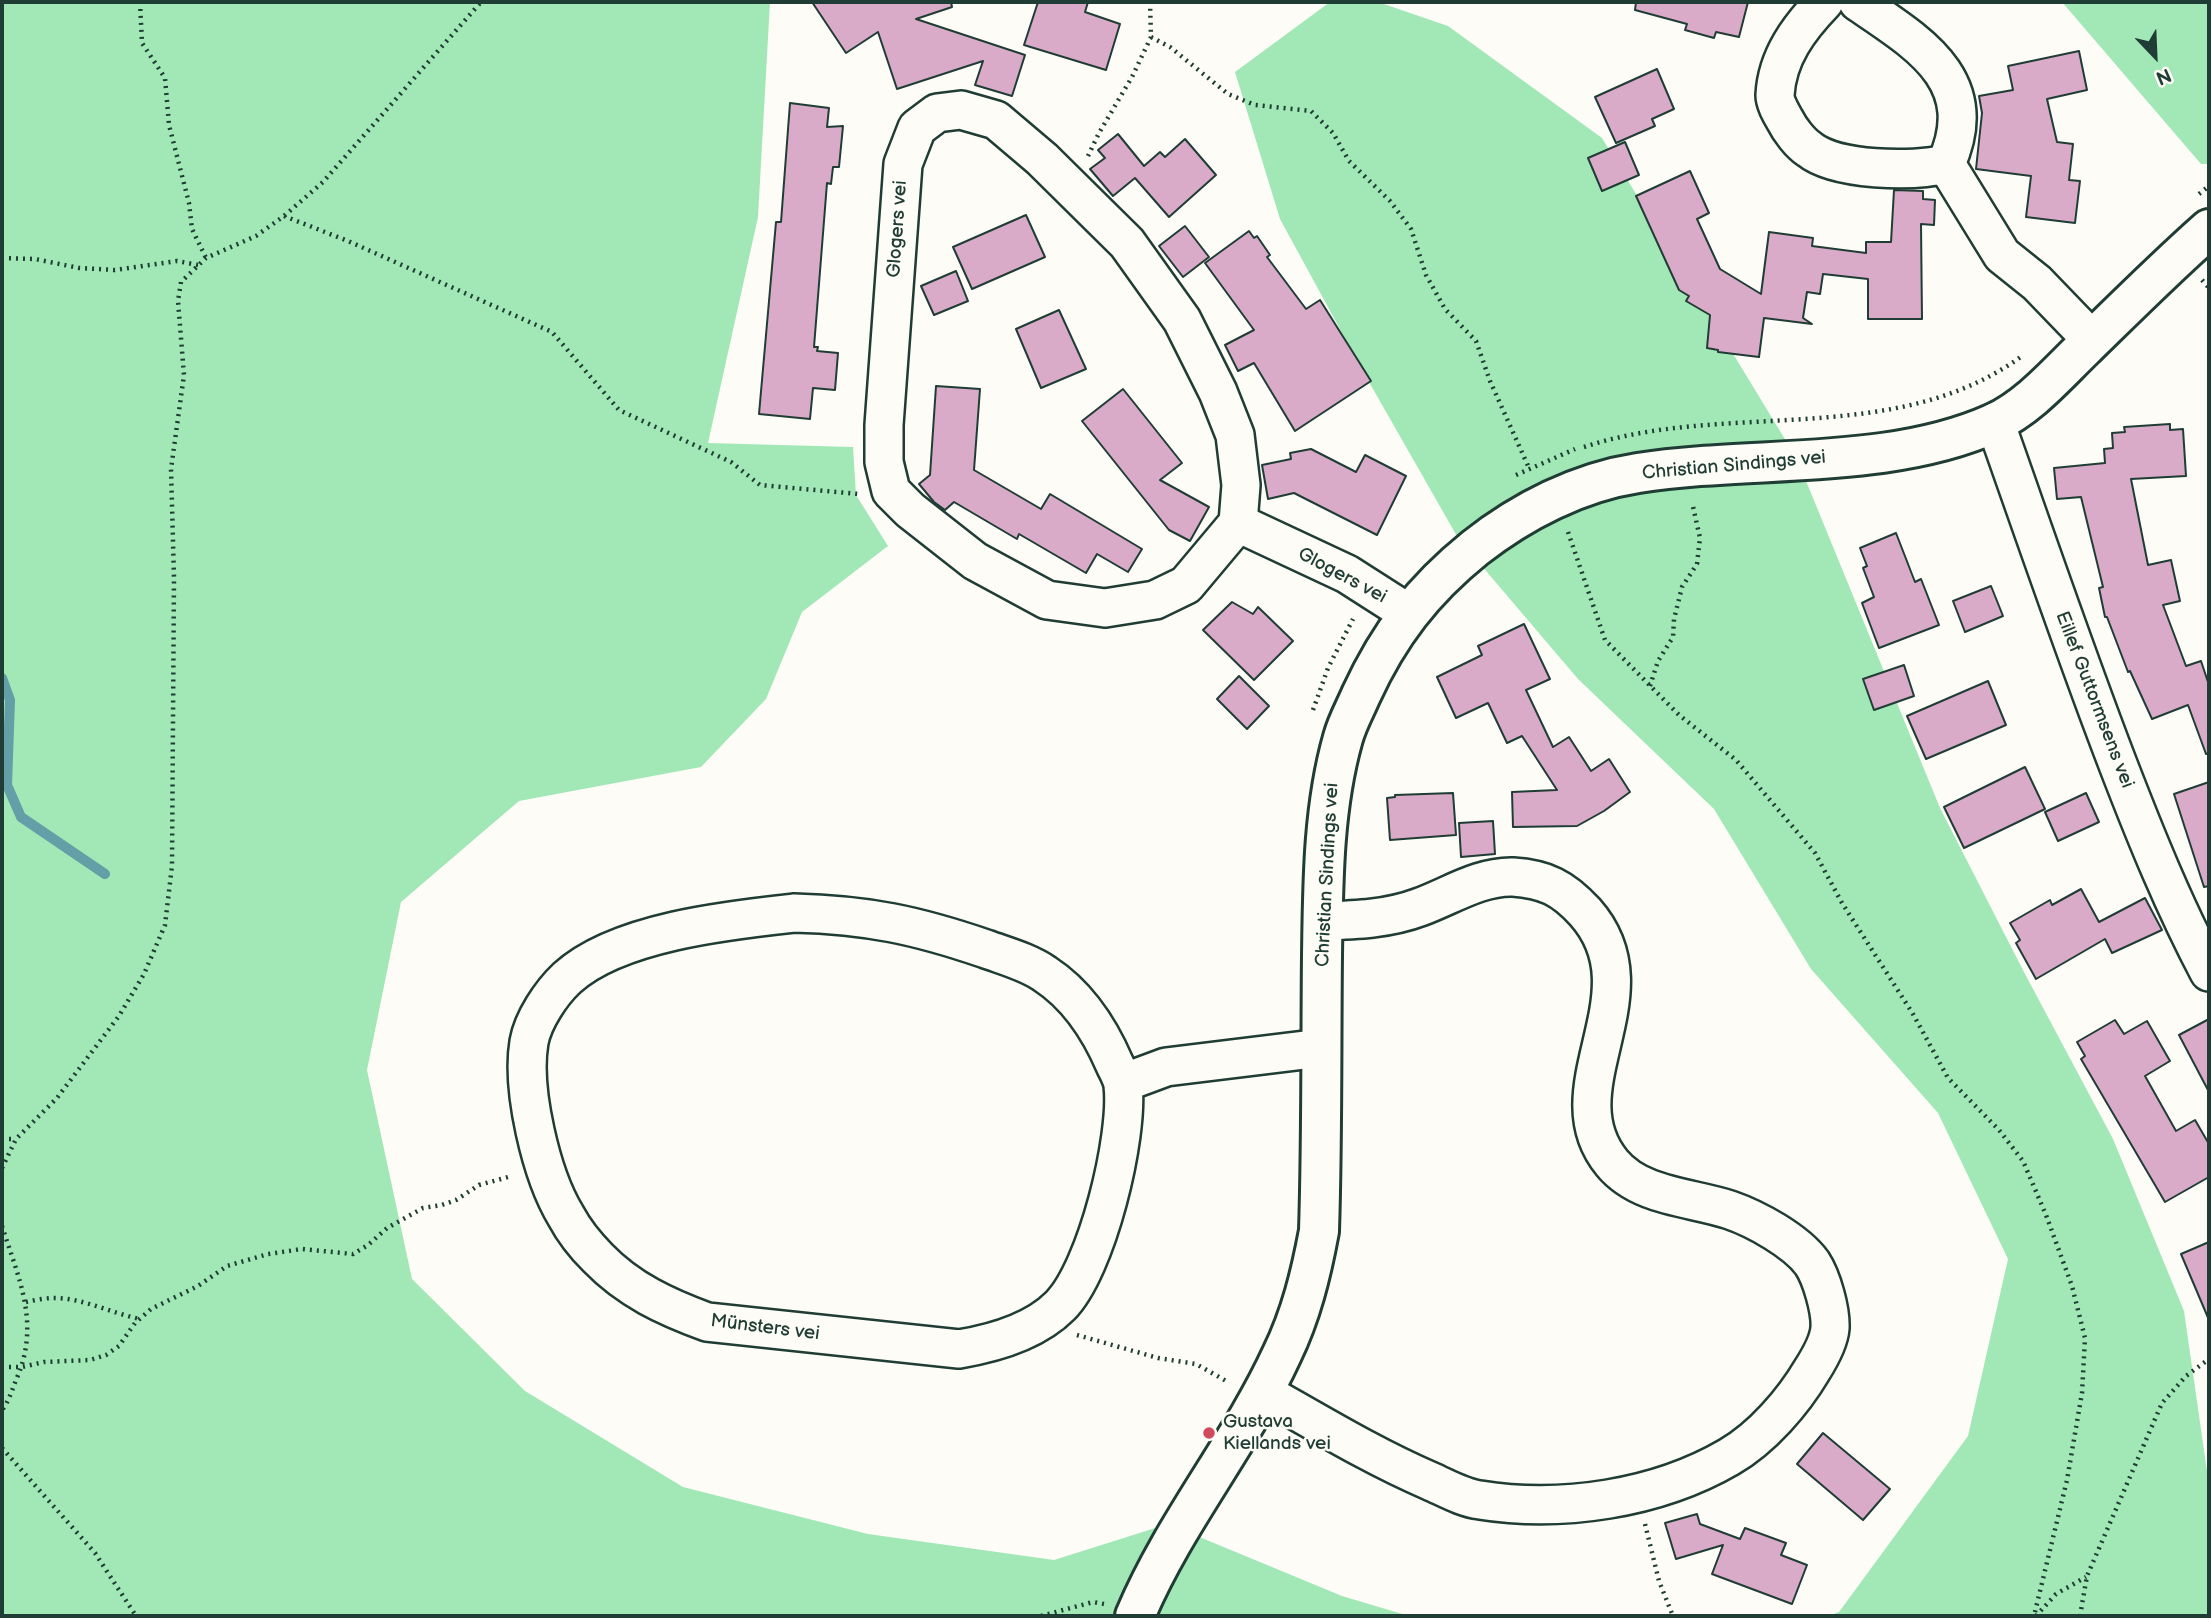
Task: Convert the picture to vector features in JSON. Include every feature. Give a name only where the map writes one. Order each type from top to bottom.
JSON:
[{"type":"street","points":[[1824,2],[1798,29],[1780,68],[1774,99],[1787,124],[1808,149],[1825,158],[1854,166],[1900,168],[1946,164]]},
{"type":"street","points":[[1858,2],[1927,51],[1945,73],[1954,95],[1957,118],[1956,142],[1946,164]]},
{"type":"street","name":"Glogers vei","points":[[891,491],[884,462],[884,425],[903,164],[917,128],[937,113],[961,110],[996,120],[1074,191],[1127,243],[1182,320],[1219,392],[1235,435],[1241,485],[1238,523],[1347,574],[1408,613]]},
{"type":"street","points":[[1946,164],[2002,255],[2037,283],[2092,340]]},
{"type":"street","name":"Christian Sindings vei","points":[[1121,1610],[1149,1582],[1189,1513],[1248,1388],[1294,1328],[1310,1279],[1319,1231],[1323,922],[1331,787],[1343,734],[1379,656],[1408,613],[1445,572],[1491,536],[1557,497],[1602,482],[1634,474],[1684,468],[1839,457],[1926,446],[1995,422],[2015,411],[2209,229]]},
{"type":"street","name":"Eillef Guttormsens vei","points":[[1995,422],[2055,598],[2142,826],[2190,936],[2209,972]]},
{"type":"street","points":[[891,491],[975,561],[1047,600],[1105,608],[1155,600],[1186,585],[1238,523]]},
{"type":"street","points":[[1248,1388],[1388,1463],[1474,1500],[1534,1506],[1581,1503],[1638,1492],[1683,1478],[1731,1456],[1795,1399],[1817,1363],[1830,1330],[1824,1291],[1812,1263],[1783,1237],[1733,1211],[1664,1194],[1629,1179],[1611,1162],[1598,1139],[1592,1119],[1593,1081],[1609,1017],[1613,976],[1608,949],[1593,920],[1570,895],[1544,881],[1499,877],[1418,908],[1375,919],[1323,922]]},
{"type":"street","name":"Münsters vei","points":[[794,913],[845,914],[894,921],[937,932],[1012,958],[1045,974],[1093,1021],[1106,1043],[1123,1083],[1122,1115],[1113,1181],[1080,1279],[1061,1306],[1014,1336],[959,1349],[707,1322],[645,1296],[597,1258],[566,1216],[553,1191],[528,1089],[529,1041],[538,1019],[553,995],[582,967],[620,947],[678,931],[741,919],[794,913]]},
{"type":"street","points":[[1123,1083],[1166,1067],[1321,1048]]},
{"type":"path","points":[[140,2],[142,43],[165,78],[169,125],[189,203],[192,229],[206,258]]},
{"type":"path","points":[[2,1168],[16,1139],[57,1098],[119,1016],[144,974],[165,925],[173,852],[174,577],[171,469],[184,375],[178,301],[181,282],[206,258],[256,236],[284,216],[323,181],[481,2]]},
{"type":"path","points":[[1074,191],[1099,133],[1152,37],[1150,2]]},
{"type":"path","points":[[1152,37],[1170,47],[1228,94],[1255,106],[1311,111],[1333,133],[1349,161],[1390,201],[1411,229],[1426,275],[1445,309],[1476,341],[1490,381],[1529,468]]},
{"type":"path","points":[[284,216],[348,241],[552,332],[619,410],[731,462],[760,485],[856,495],[891,491]]},
{"type":"path","points":[[2,258],[35,259],[79,268],[115,270],[177,261],[198,264]]},
{"type":"path","points":[[1510,479],[1559,455],[1612,438],[1669,428],[1857,414],[1930,401],[1964,390],[1996,374],[2025,354]]},
{"type":"path","points":[[1650,686],[1658,661],[1673,637],[1674,619],[1682,587],[1697,564],[1700,538],[1684,468]]},
{"type":"path","points":[[1557,497],[1605,640],[1679,715],[1735,760],[1815,853],[1842,903],[1913,1014],[1948,1078],[1998,1130],[2023,1161],[2072,1286],[2085,1338],[2082,1392],[2067,1480],[2035,1616]]},
{"type":"path","points":[[1312,714],[1338,645],[1376,592]]},
{"type":"path","points":[[2,1139],[16,1139]]},
{"type":"path","points":[[2,1367],[90,1360],[106,1355],[119,1346],[139,1319],[151,1309],[198,1286],[227,1266],[268,1254],[302,1249],[353,1254],[387,1228],[424,1208],[456,1200],[479,1185],[545,1165]]},
{"type":"path","points":[[2,1226],[26,1301],[29,1334],[22,1367],[2,1410]]},
{"type":"path","points":[[26,1301],[55,1298],[89,1304],[114,1314],[139,1319]]},
{"type":"path","points":[[1048,1315],[1079,1336],[1158,1358],[1196,1364],[1248,1388]]},
{"type":"path","points":[[2080,1616],[2087,1576],[2162,1404],[2186,1376],[2209,1359]]},
{"type":"path","points":[[2,1448],[96,1553],[136,1616]]},
{"type":"path","points":[[1638,1492],[1659,1581],[1673,1616]]},
{"type":"path","points":[[2035,1616],[2056,1594],[2087,1576]]},
{"type":"path","points":[[1041,1616],[1093,1602],[1121,1610]]},
{"type":"green space","points":[[2,2],[770,2],[758,217],[708,443],[853,447],[856,495],[888,546],[802,612],[766,699],[701,767],[519,801],[401,902],[367,1070],[412,1279],[525,1391],[683,1487],[868,1534],[1054,1560],[1168,1524],[1342,1596],[1409,1616],[2,1616]]},
{"type":"green space","points":[[1330,2],[1378,2],[1448,26],[1602,138],[1797,459],[1940,808],[2113,1139],[2184,1311],[2209,1485],[2209,1616],[1829,1616],[1839,1612],[1968,1436],[2008,1259],[1938,1113],[1811,969],[1714,809],[1578,679],[1458,538],[1280,219],[1235,72]]},
{"type":"green space","points":[[2062,2],[2209,2],[2209,164],[2201,164]]},
{"type":"building","points":[[812,2],[951,2],[952,7],[916,19],[1025,55],[1012,96],[975,85],[983,61],[897,89],[878,32],[846,53]]},
{"type":"building","points":[[1038,2],[1088,2],[1085,12],[1120,24],[1106,70],[1024,45]]},
{"type":"building","points":[[1636,2],[1748,2],[1739,37],[1716,32],[1714,38],[1685,30],[1687,24],[1635,10]]},
{"type":"building","points":[[2079,51],[2087,90],[2047,99],[2057,142],[2073,144],[2069,180],[2080,181],[2075,223],[2026,217],[2031,176],[1976,169],[1982,113],[1979,96],[2013,90],[2008,66]]},
{"type":"building","points":[[1657,69],[1674,109],[1652,119],[1655,126],[1616,143],[1595,97]]},
{"type":"building","points":[[790,103],[829,108],[827,127],[843,126],[839,167],[833,167],[831,184],[827,183],[814,347],[818,347],[817,351],[838,353],[835,390],[813,388],[810,419],[759,414],[776,222],[781,222]]},
{"type":"building","points":[[1118,134],[1144,166],[1160,152],[1165,157],[1185,139],[1216,175],[1169,217],[1135,178],[1113,196],[1090,169],[1105,158],[1098,150]]},
{"type":"building","points":[[1625,142],[1639,175],[1602,191],[1588,158]]},
{"type":"building","points":[[1690,171],[1709,213],[1697,219],[1720,269],[1761,294],[1769,232],[1813,238],[1812,246],[1866,253],[1866,242],[1891,242],[1894,190],[1923,191],[1923,199],[1935,200],[1934,225],[1921,224],[1922,319],[1868,319],[1868,279],[1823,274],[1820,294],[1807,292],[1803,318],[1812,324],[1764,318],[1759,357],[1707,348],[1710,315],[1686,301],[1689,296],[1679,290],[1636,196]]},
{"type":"building","points":[[1026,215],[1045,257],[972,289],[953,247]]},
{"type":"building","points":[[1185,226],[1209,257],[1183,277],[1159,246]]},
{"type":"building","points":[[1249,231],[1254,238],[1257,236],[1270,255],[1267,257],[1306,309],[1320,300],[1371,381],[1295,431],[1254,363],[1238,371],[1225,345],[1254,330],[1205,263]]},
{"type":"building","points":[[956,271],[968,301],[934,315],[921,286]]},
{"type":"building","points":[[1059,310],[1086,369],[1041,388],[1016,329]]},
{"type":"building","points":[[936,386],[980,389],[974,470],[1041,509],[1050,494],[1142,549],[1128,572],[1097,554],[1086,573],[1019,534],[1017,539],[954,502],[945,510],[934,502],[919,484],[930,475]]},
{"type":"building","points":[[1123,389],[1182,463],[1160,480],[1209,507],[1190,541],[1169,530],[1082,421]]},
{"type":"building","points":[[2170,424],[2170,430],[2183,429],[2186,476],[2131,479],[2148,565],[2171,560],[2180,601],[2163,605],[2186,666],[2201,661],[2209,685],[2209,753],[2206,754],[2188,705],[2152,719],[2130,671],[2128,672],[2105,617],[2099,588],[2103,587],[2081,497],[2057,499],[2054,468],[2105,463],[2104,449],[2113,448],[2112,433],[2125,432],[2124,427]]},
{"type":"building","points":[[1311,449],[1356,472],[1365,455],[1406,476],[1377,535],[1294,493],[1268,499],[1262,465],[1291,459],[1290,453]]},
{"type":"building","points":[[1896,533],[1915,582],[1921,579],[1939,625],[1879,648],[1862,603],[1874,597],[1863,568],[1867,566],[1860,548]]},
{"type":"building","points":[[1991,586],[2003,616],[1965,632],[1953,601]]},
{"type":"building","points":[[1232,602],[1253,614],[1258,607],[1293,641],[1254,680],[1203,630]]},
{"type":"building","points":[[1524,624],[1550,679],[1526,690],[1553,747],[1569,737],[1591,771],[1609,759],[1630,792],[1577,826],[1513,827],[1512,792],[1557,790],[1522,736],[1507,743],[1488,703],[1456,718],[1437,677],[1482,655],[1478,646]]},
{"type":"building","points":[[1904,665],[1914,696],[1874,710],[1863,679]]},
{"type":"building","points":[[1239,676],[1269,706],[1247,729],[1217,699]]},
{"type":"building","points":[[1988,681],[2006,725],[1926,759],[1907,716]]},
{"type":"building","points":[[2025,767],[2045,809],[1964,848],[1944,807]]},
{"type":"building","points":[[2209,782],[2209,886],[2204,887],[2174,794]]},
{"type":"building","points":[[1453,793],[1456,835],[1390,840],[1387,798],[1395,795]]},
{"type":"building","points":[[2086,793],[2099,822],[2058,841],[2045,812]]},
{"type":"building","points":[[1493,821],[1495,854],[1461,857],[1459,823]]},
{"type":"building","points":[[2081,889],[2099,922],[2145,898],[2162,930],[2112,953],[2105,939],[2036,979],[2016,943],[2020,940],[2010,923],[2050,900],[2052,905]]},
{"type":"building","points":[[2209,1019],[2209,1092],[2179,1035]]},
{"type":"building","points":[[2115,1020],[2124,1034],[2147,1021],[2170,1061],[2145,1076],[2176,1131],[2195,1120],[2209,1144],[2209,1177],[2165,1202],[2081,1059],[2085,1056],[2077,1042]]},
{"type":"building","points":[[2209,1242],[2209,1320],[2181,1254]]},
{"type":"building","points":[[1823,1433],[1890,1489],[1863,1520],[1797,1464]]},
{"type":"building","points":[[1697,1514],[1700,1524],[1740,1539],[1745,1528],[1786,1543],[1781,1555],[1807,1565],[1792,1604],[1712,1574],[1723,1545],[1676,1559],[1665,1523]]},
{"type":"waterway","points":[[2,678],[10,700],[7,785],[21,817],[105,874]]},
{"type":"place","name":"Gustava Kiellands vei","points":[[1209,1433]]}]
